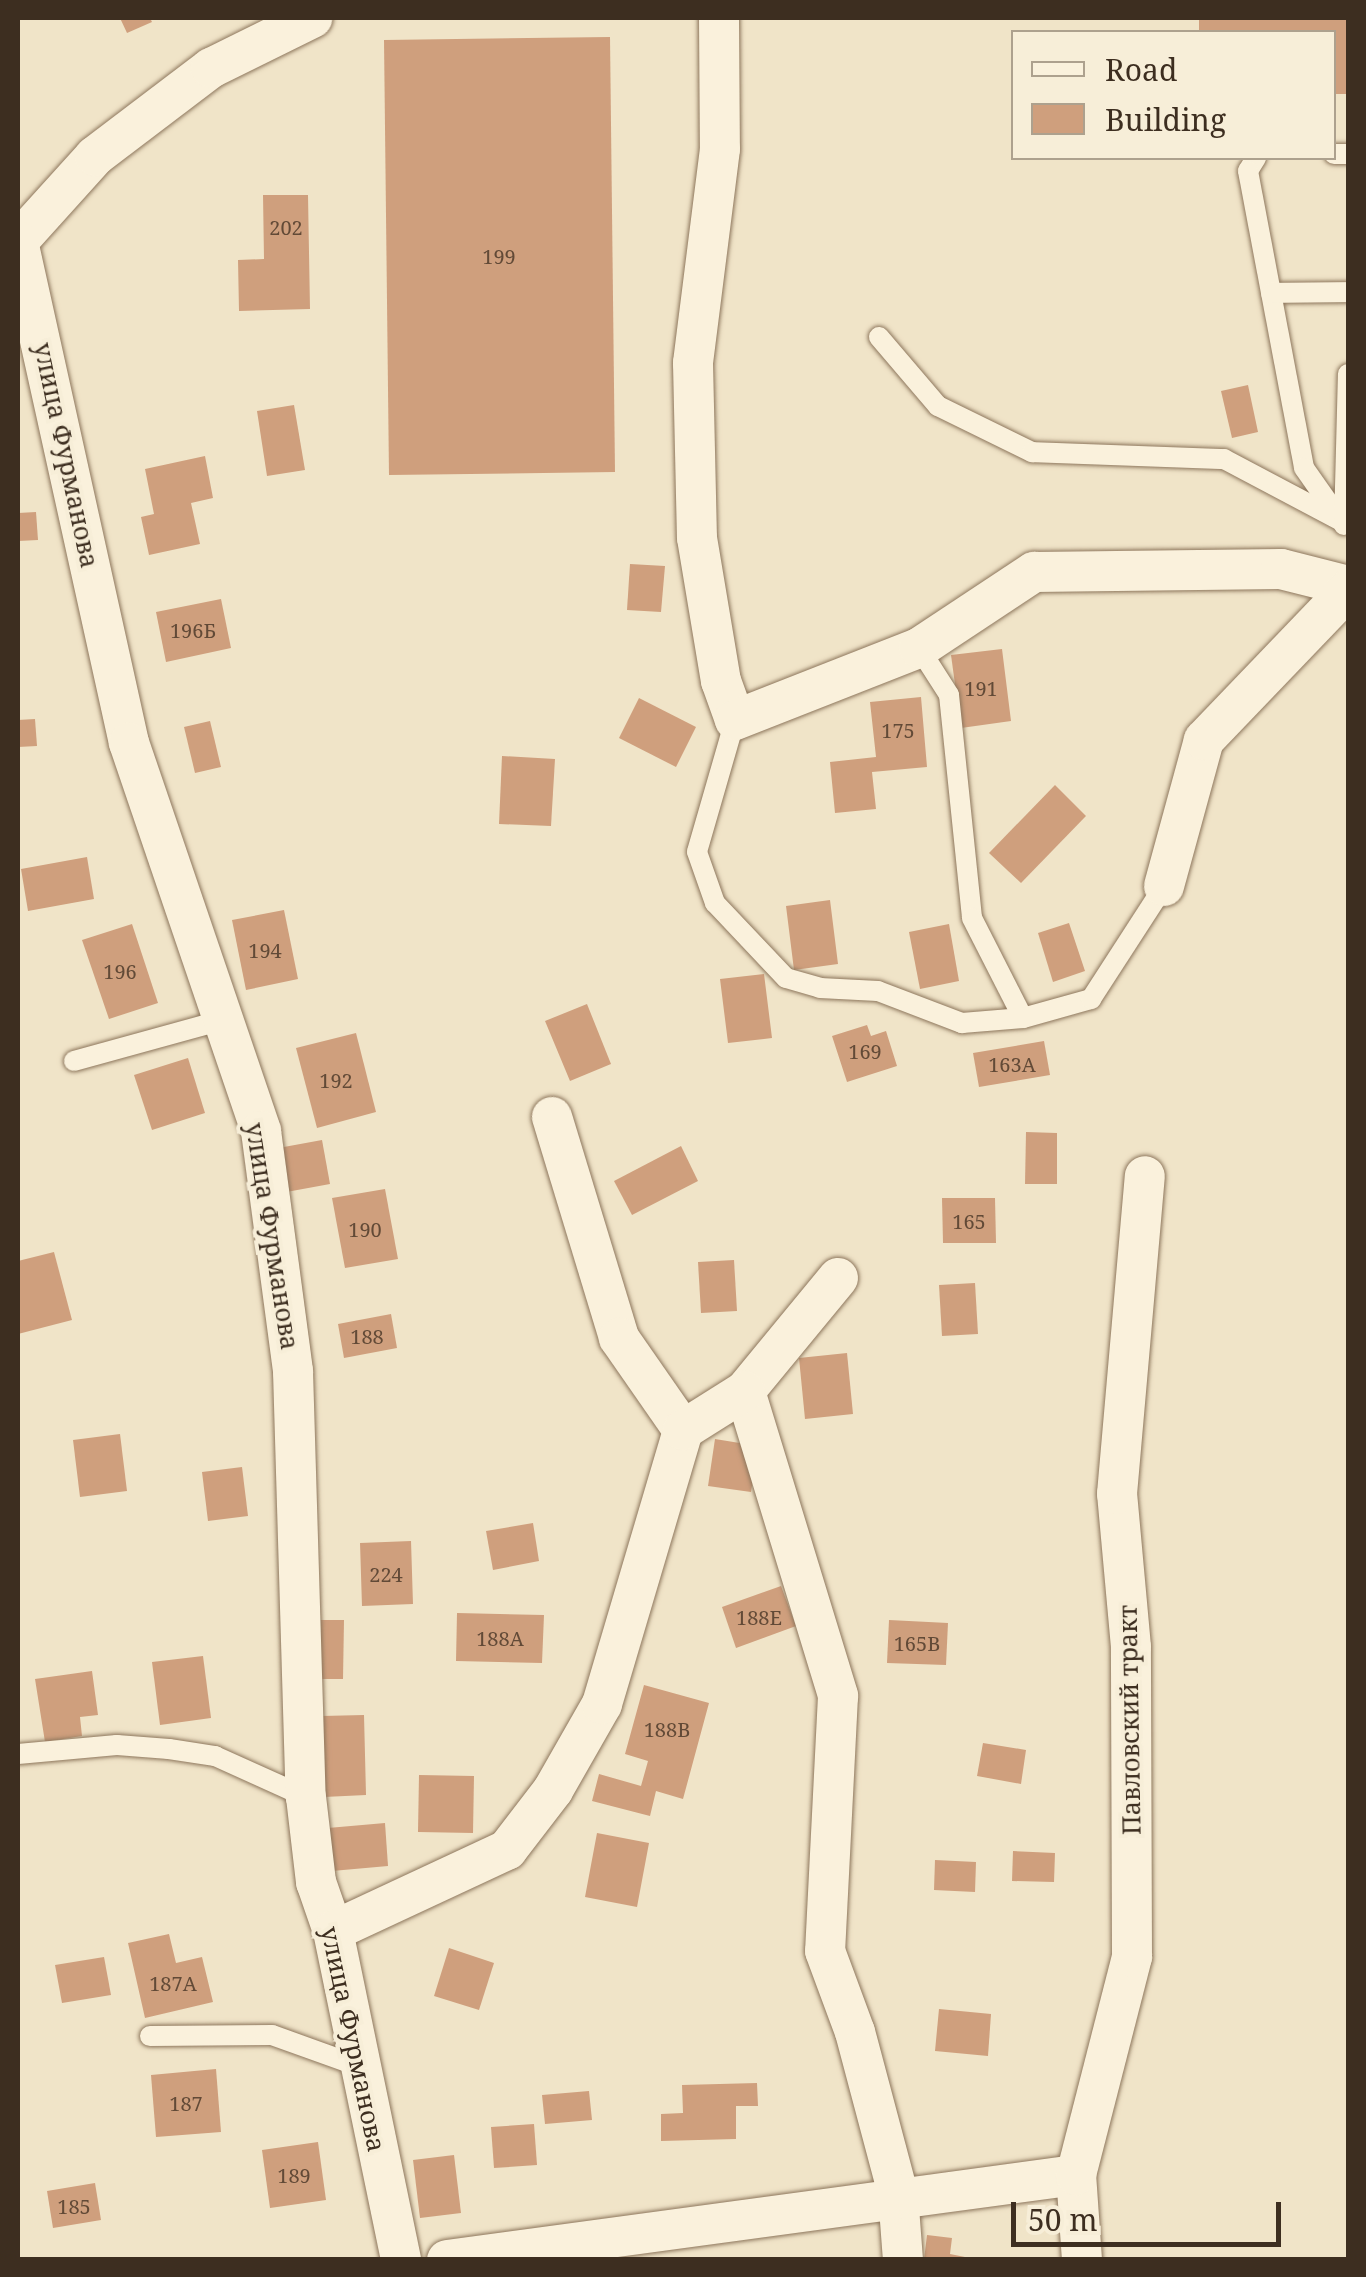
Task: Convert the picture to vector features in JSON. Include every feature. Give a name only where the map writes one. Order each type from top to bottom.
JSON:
[{"type":"street","points":[[19,240],[96,156],[211,68],[312,18]]},
{"type":"street","points":[[719,18],[720,150],[693,363],[696,538],[721,680],[735,720],[919,648],[1034,572],[1282,569],[1348,588],[1204,740],[1164,886]]},
{"type":"street","name":"улица Фурманова","points":[[19,240],[129,743],[261,1131],[293,1370],[306,1797],[316,1882],[333,1932],[401,2260]]},
{"type":"street","points":[[552,1117],[619,1338],[683,1430]]},
{"type":"street","name":"Павловский тракт","points":[[1082,2260],[1076,2175],[1132,1957],[1131,1647],[1117,1494],[1145,1176]]},
{"type":"street","points":[[333,1932],[507,1850],[553,1790],[602,1704],[683,1430],[745,1390],[838,1278]]},
{"type":"street","points":[[745,1390],[838,1696],[825,1951],[855,2032],[898,2194],[904,2260]]},
{"type":"street","points":[[447,2260],[898,2194],[1076,2175]]},
{"type":"lane","points":[[1255,160],[1248,171],[1304,468],[1345,526]]},
{"type":"lane","points":[[1271,293],[1348,292]]},
{"type":"lane","points":[[878,336],[938,406],[1032,452],[1224,459],[1345,526]]},
{"type":"lane","points":[[1345,526],[1348,374]]},
{"type":"lane","points":[[919,648],[950,694],[972,918],[1023,1018]]},
{"type":"lane","points":[[735,720],[697,852],[716,902],[786,978],[820,988],[878,991],[962,1023],[1023,1018],[1091,1000],[1164,886]]},
{"type":"lane","points":[[74,1061],[226,1019]]},
{"type":"lane","points":[[18,1754],[170,1748],[214,1756],[306,1797]]},
{"type":"lane","points":[[150,2036],[272,2035],[361,2068]]},
{"type":"building","points":[[120,18],[150,18],[152,22],[127,33]]},
{"type":"building","points":[[1199,18],[1348,18],[1348,94],[1336,94],[1336,30],[1199,30]]},
{"type":"building","points":[[610,37],[615,472],[389,475],[384,40]]},
{"type":"building","points":[[263,195],[308,195],[310,309],[239,311],[238,260],[264,259]]},
{"type":"building","points":[[1248,385],[1258,432],[1232,438],[1221,391]]},
{"type":"building","points":[[294,405],[305,470],[267,476],[257,411]]},
{"type":"building","points":[[205,456],[213,498],[191,503],[200,544],[149,555],[141,517],[154,514],[145,469]]},
{"type":"building","points":[[36,512],[38,540],[18,541],[18,513]]},
{"type":"building","points":[[630,564],[665,566],[661,612],[627,610]]},
{"type":"building","points":[[221,599],[231,648],[166,662],[156,612]]},
{"type":"building","points":[[1002,649],[1011,721],[961,728],[951,655]]},
{"type":"building","points":[[921,697],[927,767],[872,772],[876,809],[835,813],[830,762],[876,757],[870,702]]},
{"type":"building","points":[[639,698],[696,727],[676,767],[619,738]]},
{"type":"building","points":[[35,719],[37,746],[18,747],[18,720]]},
{"type":"building","points":[[210,721],[221,767],[195,773],[184,727]]},
{"type":"building","points":[[502,756],[555,759],[551,826],[499,824]]},
{"type":"building","points":[[1055,785],[1086,816],[1021,883],[989,853]]},
{"type":"building","points":[[87,857],[94,899],[28,911],[21,869]]},
{"type":"building","points":[[830,900],[838,964],[794,970],[786,906]]},
{"type":"building","points":[[284,910],[298,979],[246,990],[232,920]]},
{"type":"building","points":[[1069,923],[1085,971],[1053,982],[1038,933]]},
{"type":"building","points":[[132,924],[158,1003],[109,1019],[82,940]]},
{"type":"building","points":[[949,924],[959,981],[920,989],[909,932]]},
{"type":"building","points":[[764,974],[772,1038],[728,1043],[720,979]]},
{"type":"building","points":[[587,1004],[611,1064],[570,1081],[545,1021]]},
{"type":"building","points":[[867,1025],[871,1036],[886,1031],[897,1066],[847,1082],[832,1036]]},
{"type":"building","points":[[356,1033],[376,1112],[317,1128],[296,1048]]},
{"type":"building","points":[[1044,1041],[1050,1075],[979,1087],[973,1053]]},
{"type":"building","points":[[188,1058],[205,1113],[152,1130],[134,1075]]},
{"type":"building","points":[[1026,1132],[1057,1133],[1057,1184],[1025,1184]]},
{"type":"building","points":[[322,1140],[330,1184],[281,1193],[273,1149]]},
{"type":"building","points":[[681,1146],[698,1181],[632,1215],[614,1181]]},
{"type":"building","points":[[385,1189],[398,1259],[345,1268],[332,1198]]},
{"type":"building","points":[[942,1198],[995,1198],[996,1243],[943,1243]]},
{"type":"building","points":[[54,1252],[72,1320],[18,1334],[18,1261]]},
{"type":"building","points":[[734,1260],[737,1311],[701,1313],[698,1262]]},
{"type":"building","points":[[975,1283],[978,1334],[942,1336],[939,1285]]},
{"type":"building","points":[[391,1314],[397,1348],[344,1358],[338,1324]]},
{"type":"building","points":[[847,1353],[853,1414],[805,1419],[799,1358]]},
{"type":"building","points":[[120,1434],[127,1491],[80,1497],[73,1440]]},
{"type":"building","points":[[715,1439],[758,1446],[751,1492],[708,1486]]},
{"type":"building","points":[[242,1467],[248,1516],[208,1521],[202,1472]]},
{"type":"building","points":[[533,1523],[539,1561],[493,1570],[486,1531]]},
{"type":"building","points":[[411,1541],[413,1604],[362,1606],[360,1543]]},
{"type":"building","points":[[781,1586],[796,1626],[736,1648],[722,1607]]},
{"type":"building","points":[[457,1613],[544,1615],[542,1663],[456,1661]]},
{"type":"building","points":[[303,1620],[344,1620],[343,1679],[303,1679]]},
{"type":"building","points":[[889,1620],[948,1623],[946,1665],[887,1663]]},
{"type":"building","points":[[203,1656],[211,1718],[160,1725],[152,1662]]},
{"type":"building","points":[[92,1671],[98,1715],[80,1717],[82,1736],[45,1742],[35,1679]]},
{"type":"building","points":[[644,1685],[709,1703],[683,1799],[656,1791],[650,1816],[592,1801],[599,1774],[641,1786],[648,1761],[625,1754]]},
{"type":"building","points":[[364,1715],[366,1795],[324,1797],[322,1716]]},
{"type":"building","points":[[983,1743],[1026,1750],[1021,1784],[977,1776]]},
{"type":"building","points":[[419,1775],[474,1776],[473,1833],[418,1832]]},
{"type":"building","points":[[385,1823],[388,1866],[332,1871],[328,1828]]},
{"type":"building","points":[[597,1833],[649,1843],[637,1907],[585,1897]]},
{"type":"building","points":[[1013,1851],[1055,1853],[1054,1882],[1012,1881]]},
{"type":"building","points":[[935,1860],[976,1862],[975,1892],[934,1890]]},
{"type":"building","points":[[169,1934],[176,1963],[202,1957],[213,2002],[145,2018],[128,1943]]},
{"type":"building","points":[[449,1948],[494,1963],[479,2010],[434,1996]]},
{"type":"building","points":[[104,1957],[111,1995],[62,2003],[55,1965]]},
{"type":"building","points":[[939,2009],[991,2014],[988,2056],[935,2051]]},
{"type":"building","points":[[216,2069],[221,2132],[156,2137],[151,2075]]},
{"type":"building","points":[[757,2083],[758,2106],[736,2106],[736,2139],[661,2141],[661,2114],[683,2113],[682,2085]]},
{"type":"building","points":[[589,2091],[592,2120],[545,2124],[542,2095]]},
{"type":"building","points":[[534,2124],[537,2165],[494,2168],[491,2127]]},
{"type":"building","points":[[318,2142],[326,2200],[270,2208],[262,2150]]},
{"type":"building","points":[[454,2155],[461,2213],[420,2218],[413,2160]]},
{"type":"building","points":[[95,2183],[101,2220],[53,2228],[47,2191]]},
{"type":"building","points":[[927,2235],[952,2238],[950,2254],[980,2260],[924,2260]]}]
